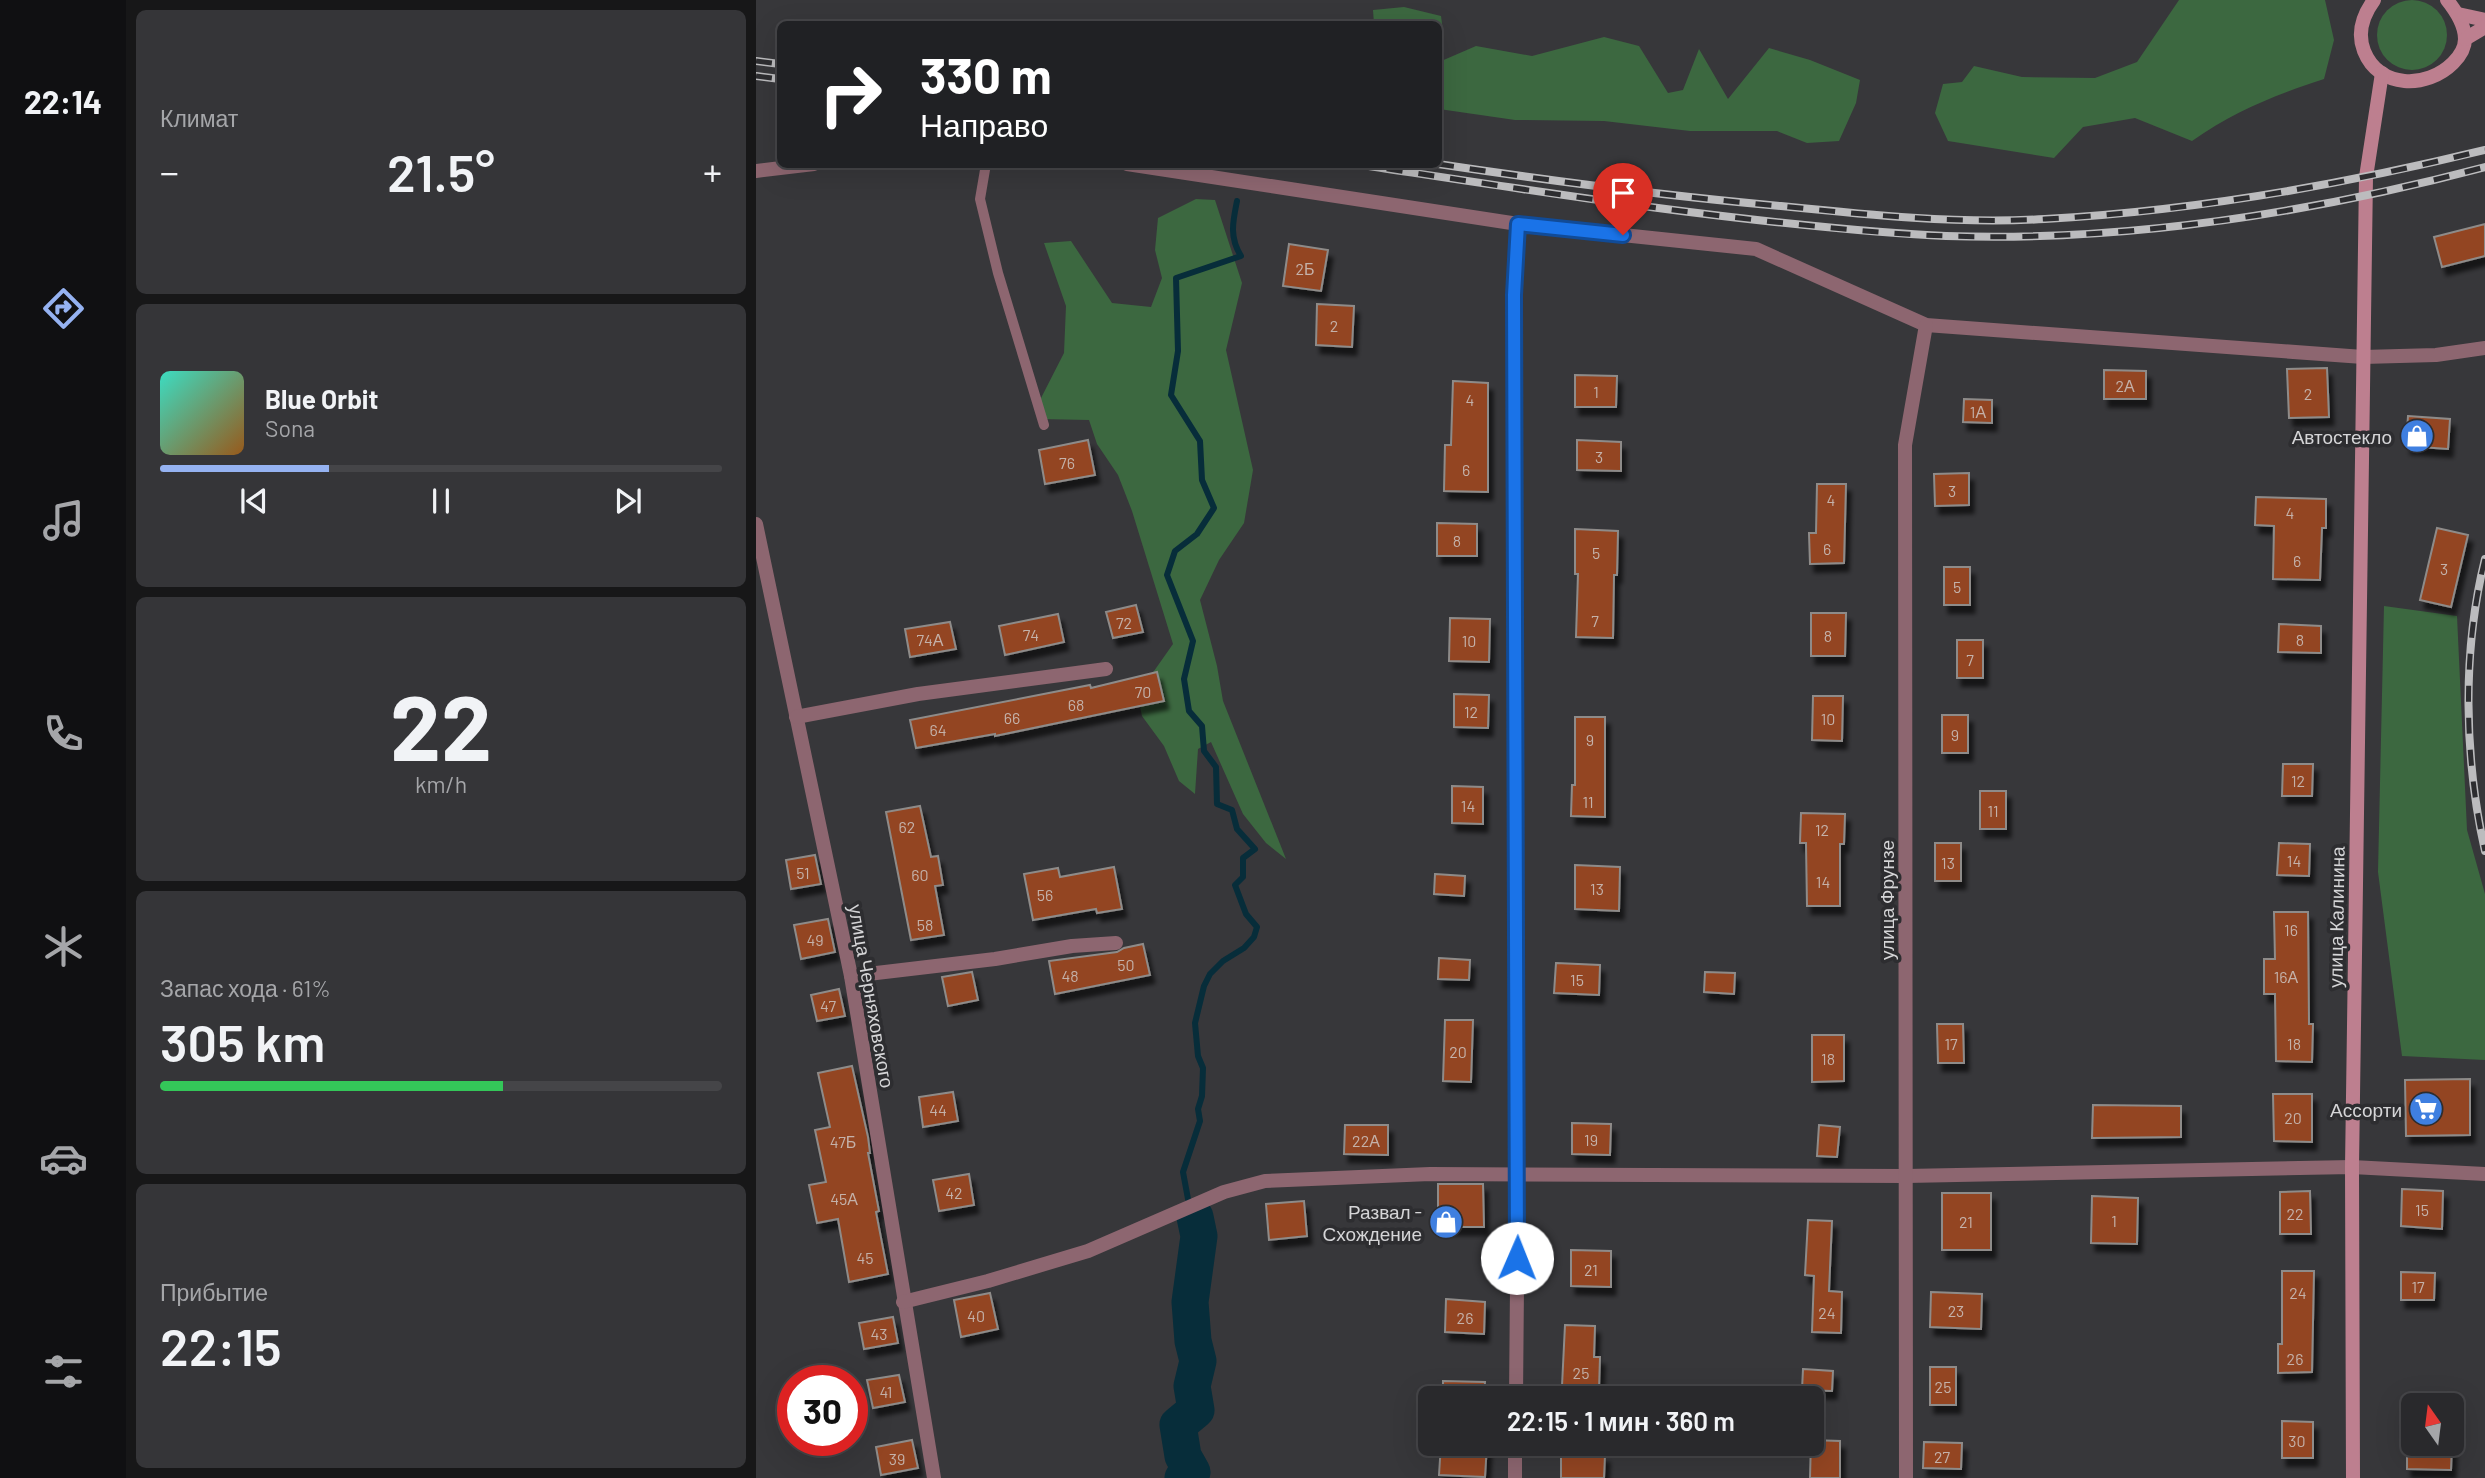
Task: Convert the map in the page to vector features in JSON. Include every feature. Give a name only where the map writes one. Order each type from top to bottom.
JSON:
[{"type":"street","points":[[2372,1],[2362,20],[2361,44],[2367,60],[2382,74],[2399,81],[2417,82],[2434,78],[2460,56],[2465,39],[2458,13],[2447,0]]},
{"type":"street","points":[[2458,13],[2485,20]]},
{"type":"street","points":[[2465,39],[2485,27]]},
{"type":"street","name":"улица Калинина","points":[[2353,1478],[2352,1167],[2366,177],[2382,74]]},
{"type":"street","points":[[2378,98],[2399,81]]},
{"type":"street","points":[[756,171],[781,168]]},
{"type":"street","points":[[1153,168],[1518,224],[1756,249],[1926,325],[2363,357],[2436,355],[2485,348]]},
{"type":"street","points":[[1516,1386],[1518,1174],[1514,309],[1518,224]]},
{"type":"street","name":"улица Фрунзе","points":[[1906,1478],[1905,445],[1926,325]]},
{"type":"street","name":"улица Черняховского","points":[[756,524],[851,976],[933,1478]]},
{"type":"street","points":[[796,717],[918,694],[1106,669]]},
{"type":"street","points":[[851,976],[995,960],[1072,946],[1116,943]]},
{"type":"street","points":[[903,1302],[988,1281],[1088,1251],[1224,1192],[1265,1181],[1430,1174],[1906,1176],[2352,1167],[2485,1174]]},
{"type":"street","points":[[1515,1456],[1515,1478]]},
{"type":"lane","points":[[985,168],[980,199],[998,273],[1044,425]]},
{"type":"green space","points":[[2179,0],[2325,0],[2334,40],[2324,79],[2256,105],[2192,141],[2135,118],[2083,127],[2054,158],[1948,141],[1935,113],[1943,84],[1962,82],[1974,66],[2022,77],[2095,78],[2137,62]]},
{"type":"green space","points":[[2419,0],[2432,6],[2441,15],[2445,21],[2445,49],[2437,60],[2426,68],[2405,70],[2387,60],[2379,49],[2377,28],[2387,10],[2398,2]]},
{"type":"green space","points":[[1404,7],[1441,16],[1442,21],[1374,21],[1373,10]]},
{"type":"green space","points":[[1604,37],[1639,46],[1668,93],[1683,90],[1699,49],[1728,99],[1769,48],[1810,60],[1860,80],[1856,103],[1839,141],[1807,143],[1777,131],[1690,131],[1604,121],[1515,120],[1442,109],[1442,61],[1476,46],[1532,56]]},
{"type":"green space","points":[[1196,199],[1215,200],[1242,283],[1226,350],[1253,470],[1244,523],[1219,560],[1200,600],[1223,701],[1286,859],[1266,843],[1243,814],[1211,742],[1198,749],[1195,794],[1179,781],[1164,746],[1142,716],[1136,688],[1154,671],[1173,644],[1132,511],[1118,475],[1097,444],[1089,420],[1040,419],[1040,400],[1064,353],[1066,306],[1044,243],[1071,241],[1112,303],[1151,307],[1162,278],[1155,250],[1158,218]]},
{"type":"green space","points":[[2384,606],[2457,616],[2467,830],[2485,894],[2485,1060],[2402,1056],[2378,872]]},
{"type":"building","points":[[2485,224],[2485,256],[2442,267],[2434,237]]},
{"type":"building","points":[[1289,244],[1328,250],[1321,291],[1283,286]]},
{"type":"building","points":[[1317,304],[1354,306],[1352,347],[1316,345]]},
{"type":"building","points":[[2327,368],[2329,417],[2289,418],[2287,369]]},
{"type":"building","points":[[2104,370],[2146,371],[2146,399],[2104,399]]},
{"type":"building","points":[[1575,375],[1617,376],[1616,407],[1575,407]]},
{"type":"building","points":[[1453,381],[1488,383],[1488,492],[1444,491],[1445,445],[1451,445]]},
{"type":"building","points":[[1964,399],[1992,400],[1992,423],[1963,422]]},
{"type":"building","points":[[2408,416],[2450,419],[2448,449],[2406,446]]},
{"type":"building","points":[[1088,440],[1095,475],[1045,484],[1039,450]]},
{"type":"building","points":[[1577,440],[1621,442],[1621,471],[1577,470]]},
{"type":"building","points":[[1969,473],[1969,505],[1935,506],[1934,474]]},
{"type":"building","points":[[1817,484],[1846,484],[1844,563],[1810,564],[1809,533],[1816,533]]},
{"type":"building","points":[[2256,497],[2326,499],[2326,528],[2322,528],[2320,580],[2273,579],[2274,526],[2255,525]]},
{"type":"building","points":[[1437,523],[1477,524],[1477,556],[1437,556]]},
{"type":"building","points":[[2437,528],[2468,535],[2451,607],[2420,600]]},
{"type":"building","points":[[1575,529],[1618,531],[1613,638],[1576,637],[1578,574],[1575,574]]},
{"type":"building","points":[[1944,567],[1970,567],[1970,605],[1944,605]]},
{"type":"building","points":[[1136,605],[1143,632],[1113,638],[1106,612]]},
{"type":"building","points":[[1811,613],[1846,613],[1845,656],[1811,656]]},
{"type":"building","points":[[1058,614],[1064,642],[1005,655],[999,626]]},
{"type":"building","points":[[1450,618],[1490,619],[1489,662],[1449,661]]},
{"type":"building","points":[[950,622],[956,649],[910,657],[905,629]]},
{"type":"building","points":[[2279,624],[2321,626],[2321,653],[2278,652]]},
{"type":"building","points":[[1957,640],[1983,640],[1983,678],[1957,678]]},
{"type":"building","points":[[1157,672],[1164,701],[995,736],[916,748],[910,720],[1090,685],[1091,688]]},
{"type":"building","points":[[1454,694],[1489,695],[1488,728],[1454,727]]},
{"type":"building","points":[[1813,696],[1843,696],[1842,741],[1812,740]]},
{"type":"building","points":[[1942,715],[1968,715],[1968,753],[1942,753]]},
{"type":"building","points":[[1575,717],[1605,717],[1605,817],[1571,816],[1572,785],[1575,785]]},
{"type":"building","points":[[2283,764],[2313,764],[2312,796],[2282,796]]},
{"type":"building","points":[[1452,786],[1483,787],[1483,824],[1452,823]]},
{"type":"building","points":[[1980,791],[2006,791],[2006,829],[1980,829]]},
{"type":"building","points":[[920,806],[931,857],[938,856],[943,885],[935,886],[944,935],[911,940],[886,812]]},
{"type":"building","points":[[1801,813],[1845,814],[1844,844],[1840,844],[1840,906],[1807,906],[1806,843],[1800,843]]},
{"type":"building","points":[[1935,843],[1961,843],[1961,881],[1935,881]]},
{"type":"building","points":[[2279,843],[2310,844],[2309,876],[2277,875]]},
{"type":"building","points":[[815,855],[821,884],[791,889],[786,860]]},
{"type":"building","points":[[1575,865],[1620,867],[1619,911],[1575,909]]},
{"type":"building","points":[[1114,867],[1122,909],[1097,913],[1096,909],[1033,920],[1024,874],[1058,868],[1060,877]]},
{"type":"building","points":[[1435,874],[1465,876],[1464,896],[1434,894]]},
{"type":"building","points":[[2274,912],[2308,912],[2312,1062],[2276,1061],[2275,994],[2264,994],[2264,959],[2275,959]]},
{"type":"building","points":[[828,919],[835,952],[801,959],[794,925]]},
{"type":"building","points":[[1143,944],[1150,975],[1055,994],[1049,961],[1117,952]]},
{"type":"building","points":[[1439,958],[1470,960],[1469,980],[1438,979]]},
{"type":"building","points":[[1556,963],[1600,965],[1599,995],[1554,993]]},
{"type":"building","points":[[972,972],[978,1000],[948,1006],[942,977]]},
{"type":"building","points":[[1705,972],[1735,973],[1734,994],[1704,992]]},
{"type":"building","points":[[839,989],[845,1016],[817,1021],[811,995]]},
{"type":"building","points":[[1445,1020],[1473,1020],[1471,1082],[1443,1081]]},
{"type":"building","points":[[1937,1024],[1963,1024],[1964,1063],[1938,1063]]},
{"type":"building","points":[[1812,1035],[1844,1035],[1844,1081],[1812,1082]]},
{"type":"building","points":[[852,1066],[868,1137],[868,1153],[879,1211],[876,1212],[888,1274],[849,1282],[838,1219],[817,1223],[809,1185],[826,1182],[815,1130],[830,1127],[818,1073]]},
{"type":"building","points":[[2470,1079],[2470,1135],[2406,1136],[2405,1080]]},
{"type":"building","points":[[953,1092],[958,1121],[923,1127],[919,1097]]},
{"type":"building","points":[[2273,1094],[2312,1094],[2312,1142],[2274,1141]]},
{"type":"building","points":[[2093,1105],[2181,1106],[2181,1137],[2092,1138]]},
{"type":"building","points":[[1572,1123],[1611,1124],[1610,1155],[1572,1154]]},
{"type":"building","points":[[1345,1125],[1388,1125],[1388,1155],[1344,1154]]},
{"type":"building","points":[[1819,1125],[1840,1127],[1837,1157],[1817,1156]]},
{"type":"building","points":[[969,1174],[974,1205],[939,1211],[933,1180]]},
{"type":"building","points":[[1438,1184],[1483,1184],[1484,1227],[1438,1227]]},
{"type":"building","points":[[2402,1189],[2443,1191],[2442,1229],[2401,1226]]},
{"type":"building","points":[[2310,1191],[2311,1234],[2280,1234],[2280,1192]]},
{"type":"building","points":[[1942,1193],[1991,1193],[1991,1250],[1942,1250]]},
{"type":"building","points":[[2092,1196],[2138,1198],[2137,1244],[2091,1243]]},
{"type":"building","points":[[1304,1201],[1307,1236],[1269,1240],[1266,1204]]},
{"type":"building","points":[[1808,1220],[1832,1221],[1829,1291],[1842,1292],[1841,1333],[1812,1332],[1814,1276],[1805,1275]]},
{"type":"building","points":[[1571,1250],[1611,1251],[1611,1287],[1571,1286]]},
{"type":"building","points":[[2282,1271],[2314,1271],[2312,1372],[2278,1373],[2278,1344],[2282,1344]]},
{"type":"building","points":[[2401,1272],[2435,1273],[2434,1300],[2401,1300]]},
{"type":"building","points":[[1931,1292],[1982,1294],[1981,1329],[1930,1327]]},
{"type":"building","points":[[990,1293],[998,1329],[961,1337],[954,1300]]},
{"type":"building","points":[[1446,1299],[1485,1302],[1484,1334],[1445,1332]]},
{"type":"building","points":[[893,1317],[898,1343],[864,1349],[859,1323]]},
{"type":"building","points":[[1565,1325],[1595,1326],[1594,1357],[1600,1357],[1599,1386],[1562,1386]]},
{"type":"building","points":[[1930,1367],[1956,1367],[1956,1405],[1930,1405]]},
{"type":"building","points":[[1803,1369],[1833,1371],[1832,1391],[1824,1391],[1824,1386],[1802,1386]]},
{"type":"building","points":[[899,1375],[905,1402],[873,1408],[868,1380]]},
{"type":"building","points":[[1443,1381],[1485,1382],[1485,1386],[1443,1386]]},
{"type":"building","points":[[2282,1421],[2313,1422],[2313,1458],[2282,1458]]},
{"type":"building","points":[[912,1440],[918,1468],[881,1475],[876,1447]]},
{"type":"building","points":[[1824,1440],[1840,1441],[1840,1478],[1810,1478],[1811,1456],[1824,1456]]},
{"type":"building","points":[[1924,1442],[1962,1443],[1961,1469],[1923,1468]]},
{"type":"building","points":[[1440,1456],[1486,1456],[1485,1477],[1439,1475]]},
{"type":"building","points":[[1561,1456],[1605,1456],[1604,1478],[1561,1478]]},
{"type":"building","points":[[2407,1456],[2452,1456],[2451,1470],[2407,1469]]},
{"type":"waterway","points":[[1188,1199],[1183,1172],[1200,1121],[1198,1109],[1202,1096],[1203,1068],[1198,1056],[1195,1023],[1204,986],[1210,974],[1223,961],[1244,948],[1254,937],[1257,927],[1246,914],[1235,885],[1243,877],[1243,858],[1255,849],[1237,829],[1232,810],[1217,804],[1216,767],[1204,751],[1202,726],[1189,711],[1184,679],[1193,641],[1167,575],[1175,551],[1197,534],[1214,508],[1202,480],[1200,441],[1171,395],[1178,351],[1176,278],[1241,256],[1233,236],[1237,201]]},
{"type":"waterway","points":[[1183,1478],[1192,1472],[1183,1456],[1178,1425],[1196,1410],[1192,1386],[1198,1361],[1193,1341],[1190,1302],[1199,1236],[1195,1217]]},
{"type":"railway","points":[[756,61],[777,64]]},
{"type":"railway","points":[[756,76],[777,79]]},
{"type":"railway","points":[[1442,165],[1609,188],[1847,213],[1913,218],[2012,220],[2156,210],[2267,195],[2485,150]]},
{"type":"railway","points":[[1382,168],[1617,203],[1839,229],[1946,236],[2014,237],[2150,229],[2286,211],[2485,167]]},
{"type":"railway","points":[[2485,559],[2472,631],[2468,705],[2473,779],[2485,851]]},
{"type":"place","name":"Автостекло","points":[[2417,436]]},
{"type":"place","name":"Ассорти","points":[[2426,1109]]},
{"type":"place","name":"Развал - Схождение","points":[[1446,1222]]},
{"type":"route","points":[[1517,1258],[1514,295],[1518,224],[1623,235]]}]
